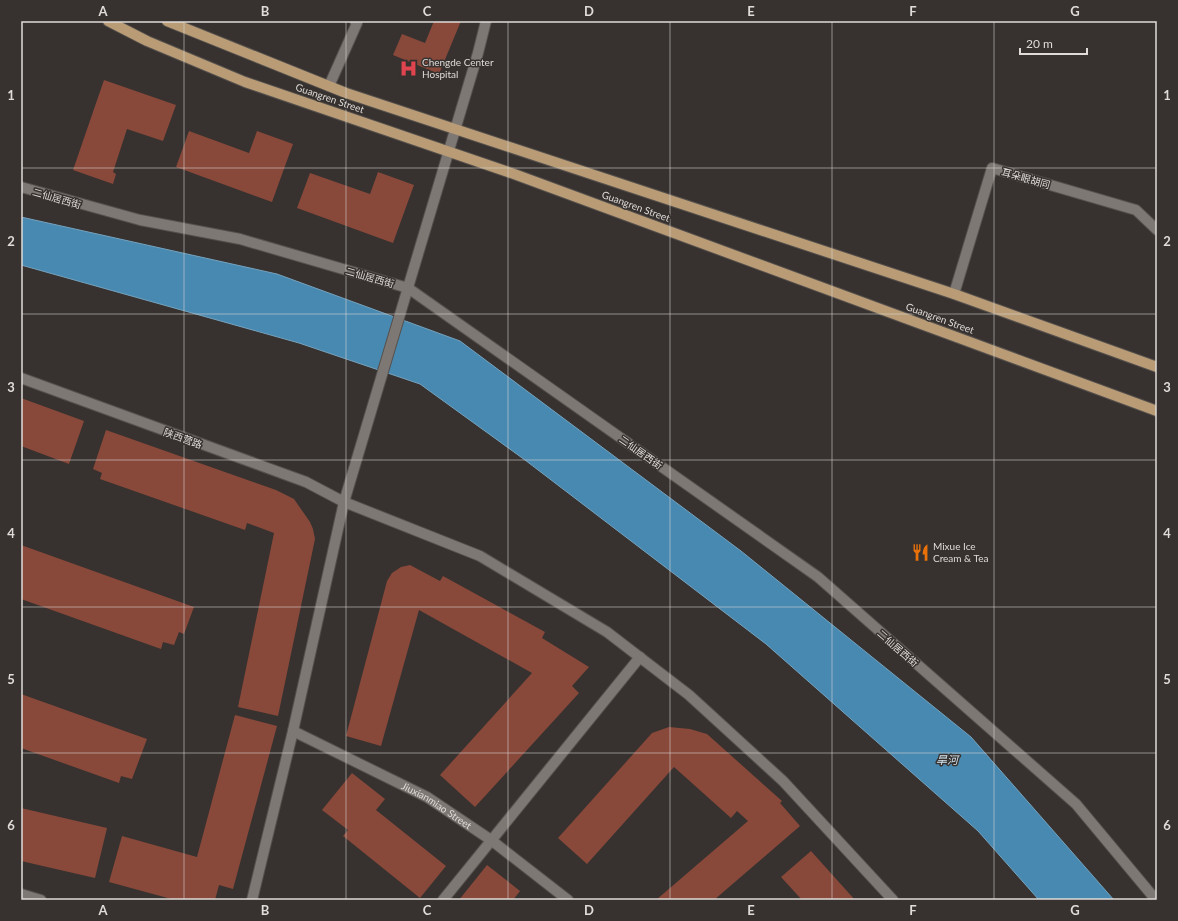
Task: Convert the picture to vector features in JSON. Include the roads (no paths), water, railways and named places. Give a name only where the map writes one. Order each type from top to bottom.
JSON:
[{"type":"main road","name":"Guangren Street","points":[[108,21],[147,41],[245,82],[514,174],[1157,411]]},
{"type":"main road","name":"Guangren Street","points":[[168,21],[329,86],[455,130],[954,294],[1157,367]]},
{"type":"street","points":[[329,86],[357,23],[355,21]]},
{"type":"street","points":[[252,900],[293,731],[344,502],[478,53],[486,21]]},
{"type":"street","name":"耳朵眼胡同","points":[[954,294],[992,168],[1136,210],[1157,230]]},
{"type":"street","name":"二仙居西街","points":[[21,187],[140,220],[240,239],[408,288],[818,577],[1076,804],[1156,900]]},
{"type":"street","name":"陕西营路","points":[[21,378],[306,482],[344,502],[480,556],[607,632],[689,695],[783,781],[893,900]]},
{"type":"street","points":[[443,900],[640,657]]},
{"type":"street","name":"Jiuxianmiao Street","points":[[293,731],[427,797],[492,840],[568,900]]},
{"type":"street","points":[[21,894],[41,900]]},
{"type":"water","name":"旱河","points":[[21,217],[277,274],[460,341],[741,551],[971,737],[1114,900],[1039,900],[978,831],[766,644],[525,460],[420,384],[299,343],[21,265]]},
{"type":"place","name":"Chengde Center Hospital","points":[[409,68]]},
{"type":"place","name":"Mixue Ice Cream & Tea","points":[[920,552]]}]
